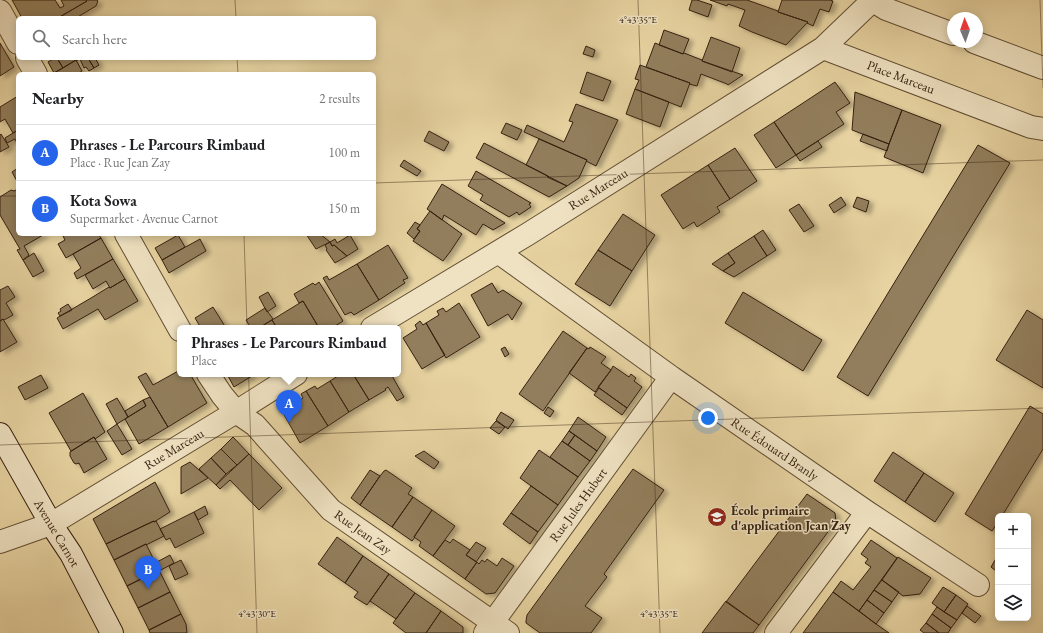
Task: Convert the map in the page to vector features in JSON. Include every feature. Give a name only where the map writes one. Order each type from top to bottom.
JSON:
[{"type":"street","points":[[823,48],[873,0],[886,9],[947,32]]},
{"type":"street","points":[[0,11],[16,39]]},
{"type":"street","points":[[983,45],[1043,68]]},
{"type":"street","name":"Place Marceau","points":[[823,48],[1030,127],[1043,129]]},
{"type":"street","name":"Rue Marceau","points":[[377,325],[498,252],[823,48]]},
{"type":"street","points":[[28,60],[35,72]]},
{"type":"street","points":[[127,236],[177,325]]},
{"type":"street","name":"Rue Édouard Branly","points":[[498,252],[671,377],[867,512],[978,585]]},
{"type":"street","name":"Rue Jean Zay","points":[[210,377],[236,412],[255,426],[331,510],[495,630]]},
{"type":"street","name":"Rue Marceau","points":[[0,542],[52,524],[291,377]]},
{"type":"street","name":"Rue Jules Hubert","points":[[495,630],[671,377]]},
{"type":"street","name":"Avenue Carnot","points":[[0,434],[71,554],[112,633]]},
{"type":"street","points":[[776,633],[867,512]]},
{"type":"building","points":[[12,0],[55,0],[60,8],[64,6],[61,0],[87,1],[61,16],[21,16]]},
{"type":"building","points":[[86,0],[98,1],[96,6],[79,16],[61,16],[87,1]]},
{"type":"building","points":[[692,0],[697,0],[712,5],[708,17],[689,10]]},
{"type":"building","points":[[710,0],[747,0],[808,22],[786,45],[739,26],[745,10]]},
{"type":"building","points":[[782,0],[833,1],[829,12],[820,9],[813,26],[807,23],[808,22],[778,12]]},
{"type":"building","points":[[664,30],[689,39],[683,54],[659,45]]},
{"type":"building","points":[[711,37],[740,48],[732,72],[702,61]]},
{"type":"building","points":[[0,43],[14,67],[0,76]]},
{"type":"building","points":[[655,43],[743,75],[728,85],[701,74],[697,86],[689,84],[690,83],[646,67]]},
{"type":"building","points":[[586,46],[595,50],[593,57],[583,54]]},
{"type":"building","points":[[52,60],[58,60],[63,68],[53,72],[48,62]]},
{"type":"building","points":[[58,60],[76,60],[63,68]]},
{"type":"building","points":[[76,60],[82,71],[80,72],[56,72]]},
{"type":"building","points":[[80,60],[89,60],[94,68],[89,71],[86,67],[84,68]]},
{"type":"building","points":[[89,60],[96,60],[99,65],[94,68]]},
{"type":"building","points":[[640,65],[690,83],[681,107],[635,89],[639,80],[635,79]]},
{"type":"building","points":[[587,72],[611,81],[603,101],[580,93]]},
{"type":"building","points":[[835,82],[850,103],[836,112],[844,124],[796,155],[774,122]]},
{"type":"building","points":[[635,89],[669,102],[660,127],[626,114]]},
{"type":"building","points":[[855,92],[902,110],[889,144],[852,130]]},
{"type":"building","points":[[16,97],[16,131],[13,133],[5,119],[0,122],[0,107]]},
{"type":"building","points":[[576,104],[618,120],[596,166],[586,161],[587,160],[524,132],[527,125],[564,142],[573,122],[569,121]]},
{"type":"building","points":[[902,110],[941,125],[923,173],[884,157]]},
{"type":"building","points":[[774,122],[796,155],[776,168],[754,135]]},
{"type":"building","points":[[506,123],[522,130],[517,140],[501,133]]},
{"type":"building","points":[[16,131],[16,141],[15,139],[7,143],[5,138]]},
{"type":"building","points":[[429,131],[449,142],[444,151],[424,141]]},
{"type":"building","points":[[1,134],[9,147],[0,152],[0,135]]},
{"type":"building","points":[[863,134],[889,144],[887,151],[860,141]]},
{"type":"building","points":[[539,139],[587,160],[579,178],[567,186],[526,165]]},
{"type":"building","points":[[818,141],[822,147],[800,161],[796,155]]},
{"type":"building","points":[[484,143],[548,176],[547,177],[567,186],[549,197],[476,158]]},
{"type":"building","points":[[978,145],[1010,163],[868,396],[837,377]]},
{"type":"building","points":[[735,148],[757,181],[730,199],[708,165]]},
{"type":"building","points":[[404,160],[421,171],[417,176],[400,166]]},
{"type":"building","points":[[708,165],[730,199],[717,207],[720,212],[697,227],[694,222],[683,229],[661,195]]},
{"type":"building","points":[[16,169],[16,179],[12,172]]},
{"type":"building","points":[[476,171],[531,203],[529,204],[531,207],[519,215],[517,212],[509,217],[480,200],[483,195],[468,186]]},
{"type":"building","points":[[442,184],[505,223],[493,230],[483,224],[476,235],[444,215],[442,220],[427,209]]},
{"type":"building","points":[[11,190],[16,190],[16,236],[42,236],[24,246],[29,255],[23,260],[17,250],[20,249],[0,215],[0,197]]},
{"type":"building","points":[[841,197],[846,205],[834,213],[829,205]]},
{"type":"building","points":[[857,197],[869,201],[866,212],[853,207]]},
{"type":"building","points":[[799,204],[814,226],[804,232],[789,210]]},
{"type":"building","points":[[430,211],[462,234],[443,261],[413,241],[420,231],[417,229]]},
{"type":"building","points":[[623,214],[655,235],[632,271],[598,250]]},
{"type":"building","points":[[415,222],[420,225],[417,229],[420,231],[414,239],[407,233]]},
{"type":"building","points":[[763,230],[776,250],[767,256],[754,236]]},
{"type":"building","points":[[63,236],[100,236],[101,238],[66,258],[58,244],[65,240]]},
{"type":"building","points":[[176,236],[179,236],[185,247],[162,260],[155,248]]},
{"type":"building","points":[[307,236],[322,236],[330,242],[316,249]]},
{"type":"building","points":[[351,236],[358,249],[347,256],[334,245],[332,246],[330,242],[335,239],[337,243]]},
{"type":"building","points":[[754,236],[767,256],[734,277],[723,271],[735,263],[728,253]]},
{"type":"building","points":[[101,238],[113,259],[77,279],[74,273],[81,268],[73,254]]},
{"type":"building","points":[[200,239],[206,251],[169,273],[162,260]]},
{"type":"building","points":[[330,242],[332,246],[334,245],[347,256],[335,263],[326,250],[325,245]]},
{"type":"building","points":[[388,245],[408,278],[403,280],[405,283],[379,300],[357,264]]},
{"type":"building","points":[[598,250],[632,271],[610,306],[575,284]]},
{"type":"building","points":[[34,253],[44,271],[33,277],[23,260]]},
{"type":"building","points":[[728,253],[735,263],[723,271],[712,264]]},
{"type":"building","points":[[113,259],[125,279],[110,288],[106,281],[93,289],[85,275]]},
{"type":"building","points":[[357,264],[379,300],[354,315],[351,312],[345,315],[323,278],[327,276],[329,280]]},
{"type":"building","points":[[125,279],[138,301],[105,320],[98,309],[63,329],[57,318]]},
{"type":"building","points":[[319,282],[343,321],[337,325],[317,325],[303,301],[299,303],[294,294],[313,283],[315,285]]},
{"type":"building","points":[[492,283],[498,293],[503,290],[522,303],[512,320],[508,314],[488,326],[471,295]]},
{"type":"building","points":[[8,286],[15,297],[6,303],[13,315],[0,321],[0,290]]},
{"type":"building","points":[[268,292],[276,306],[267,312],[259,297]]},
{"type":"building","points":[[743,292],[822,340],[803,371],[725,323]]},
{"type":"building","points":[[303,301],[317,325],[275,325],[272,320]]},
{"type":"building","points":[[459,303],[480,337],[446,358],[426,323],[439,315],[437,311],[443,308],[446,312]]},
{"type":"building","points":[[68,304],[72,310],[60,316],[58,313],[61,311],[60,309]]},
{"type":"building","points":[[213,307],[224,325],[199,325],[195,318]]},
{"type":"building","points":[[265,308],[273,319],[264,325],[249,325],[246,320]]},
{"type":"building","points":[[1027,310],[1043,320],[1043,388],[996,360]]},
{"type":"building","points":[[3,319],[17,342],[0,352],[0,321]]},
{"type":"building","points":[[272,320],[275,325],[264,325]]},
{"type":"building","points":[[420,321],[423,325],[426,323],[445,355],[422,369],[403,338],[417,329],[415,325]]},
{"type":"building","points":[[563,331],[587,348],[543,411],[519,394]]},
{"type":"building","points":[[505,347],[509,354],[505,357],[501,349]]},
{"type":"building","points":[[590,347],[606,357],[601,363],[611,370],[595,392],[569,373],[587,348],[589,349]]},
{"type":"building","points":[[613,366],[629,377],[631,374],[636,378],[634,381],[642,387],[627,408],[598,387]]},
{"type":"building","points":[[177,372],[177,377],[192,377],[207,403],[168,427],[138,377],[146,373],[153,385]]},
{"type":"building","points":[[41,375],[48,388],[25,400],[18,387]]},
{"type":"building","points":[[229,377],[250,377],[234,387]]},
{"type":"building","points":[[336,377],[355,377],[369,400],[349,412],[330,381]]},
{"type":"building","points":[[355,377],[393,377],[404,397],[397,401],[388,387],[385,389],[386,390],[369,400]]},
{"type":"building","points":[[330,381],[349,412],[328,426],[306,391],[315,386],[317,389]]},
{"type":"building","points":[[599,388],[627,408],[622,415],[594,395]]},
{"type":"building","points":[[306,391],[328,426],[300,443],[282,411],[303,398],[301,394]]},
{"type":"building","points":[[83,393],[105,432],[95,439],[94,437],[71,451],[49,413]]},
{"type":"building","points":[[150,397],[168,427],[139,444],[125,419],[146,406],[143,400]]},
{"type":"building","points":[[117,398],[128,417],[117,424],[106,404]]},
{"type":"building","points":[[143,400],[146,406],[128,417],[125,411]]},
{"type":"building","points":[[1030,406],[1043,414],[1043,449],[1004,513],[995,513],[995,526],[992,531],[965,514]]},
{"type":"building","points":[[548,407],[554,411],[550,417],[544,413]]},
{"type":"building","points":[[501,412],[514,420],[508,429],[496,420]]},
{"type":"building","points":[[578,417],[606,437],[597,451],[569,431]]},
{"type":"building","points":[[496,421],[505,427],[499,434],[490,428]]},
{"type":"building","points":[[117,424],[132,449],[122,455],[107,431]]},
{"type":"building","points":[[569,431],[575,435],[568,445],[562,441]]},
{"type":"building","points":[[575,435],[597,451],[590,461],[568,445]]},
{"type":"building","points":[[94,437],[107,459],[84,473],[79,463],[74,463],[70,456],[70,452]]},
{"type":"building","points":[[233,437],[249,454],[237,465],[221,449]]},
{"type":"building","points":[[562,441],[590,461],[578,477],[550,457]]},
{"type":"building","points":[[221,449],[237,465],[226,474],[211,458]]},
{"type":"building","points":[[539,450],[578,477],[558,505],[520,478]]},
{"type":"building","points":[[424,451],[439,462],[434,469],[415,456]]},
{"type":"building","points":[[893,452],[924,473],[905,502],[874,481]]},
{"type":"building","points":[[249,454],[282,488],[259,510],[230,480],[220,489],[216,485]]},
{"type":"building","points":[[211,458],[226,474],[216,485],[199,469]]},
{"type":"building","points":[[190,462],[208,478],[181,494],[181,467]]},
{"type":"building","points":[[633,469],[664,490],[604,574],[607,577],[585,606],[602,618],[591,633],[540,633],[526,623],[527,615]]},
{"type":"building","points":[[370,470],[380,476],[360,505],[351,498]]},
{"type":"building","points":[[386,470],[412,488],[408,494],[413,497],[392,527],[360,505],[380,476]]},
{"type":"building","points":[[924,473],[954,493],[935,522],[905,502]]},
{"type":"building","points":[[155,482],[170,512],[154,522],[106,544],[93,519]]},
{"type":"building","points":[[531,486],[558,505],[538,532],[511,513]]},
{"type":"building","points":[[807,494],[835,513],[836,521],[759,625],[726,602]]},
{"type":"building","points":[[413,497],[432,510],[412,541],[392,527]]},
{"type":"building","points":[[205,506],[208,514],[198,520],[194,512]]},
{"type":"building","points":[[432,510],[455,526],[433,556],[419,546],[421,542],[414,537]]},
{"type":"building","points":[[194,512],[204,533],[175,548],[170,538],[166,540],[160,529]]},
{"type":"building","points":[[511,513],[538,532],[530,544],[503,524]]},
{"type":"building","points":[[156,521],[164,536],[114,560],[106,544]]},
{"type":"building","points":[[337,537],[363,556],[345,583],[318,564]]},
{"type":"building","points":[[453,539],[470,550],[466,555],[477,562],[465,579],[433,556],[445,540],[450,543]]},
{"type":"building","points":[[871,540],[897,558],[859,611],[833,592],[841,581],[853,590],[871,567],[865,563],[868,559],[861,554]]},
{"type":"building","points":[[476,542],[486,548],[476,562],[466,555]]},
{"type":"building","points":[[146,544],[159,570],[127,586],[114,560]]},
{"type":"building","points":[[170,555],[174,563],[159,571],[155,563]]},
{"type":"building","points":[[363,556],[389,574],[367,605],[354,597],[358,592],[345,583]]},
{"type":"building","points":[[898,557],[931,578],[920,594],[903,596],[882,580]]},
{"type":"building","points":[[502,558],[514,566],[495,593],[486,594],[465,579],[477,562],[479,564],[482,560],[485,562],[487,559],[497,566]]},
{"type":"building","points":[[181,560],[188,574],[175,580],[169,566]]},
{"type":"building","points":[[995,560],[995,570],[991,567]]},
{"type":"building","points":[[159,570],[170,592],[138,608],[127,586]]},
{"type":"building","points":[[389,574],[415,593],[396,619],[370,601]]},
{"type":"building","points":[[882,580],[899,592],[892,602],[874,590]]},
{"type":"building","points":[[943,587],[956,595],[944,612],[932,603]]},
{"type":"building","points":[[874,590],[892,602],[884,613],[867,600]]},
{"type":"building","points":[[170,592],[181,614],[149,630],[138,608]]},
{"type":"building","points":[[833,592],[876,624],[889,633],[803,633]]},
{"type":"building","points":[[415,593],[441,611],[426,633],[406,633],[393,623]]},
{"type":"building","points":[[956,595],[968,604],[957,620],[944,612]]},
{"type":"building","points":[[867,600],[884,613],[876,624],[859,611]]},
{"type":"building","points":[[726,601],[759,625],[753,633],[702,633]]},
{"type":"building","points":[[967,606],[981,616],[975,623],[962,613]]},
{"type":"building","points":[[937,607],[957,620],[951,628],[932,614]]},
{"type":"building","points":[[441,611],[463,627],[463,633],[426,633]]},
{"type":"building","points":[[181,614],[186,624],[187,633],[150,633],[149,630]]},
{"type":"building","points":[[932,614],[951,628],[948,633],[939,633],[926,623]]},
{"type":"building","points":[[926,623],[939,633],[924,633],[920,630]]},
{"type":"place","name":"Phrases - Le Parcours Rimbaud","points":[[289,423]]},
{"type":"place","name":"École primaire d'application Jean Zay","points":[[717,517]]},
{"type":"place","name":"Kota Sowa","points":[[148,589]]}]
